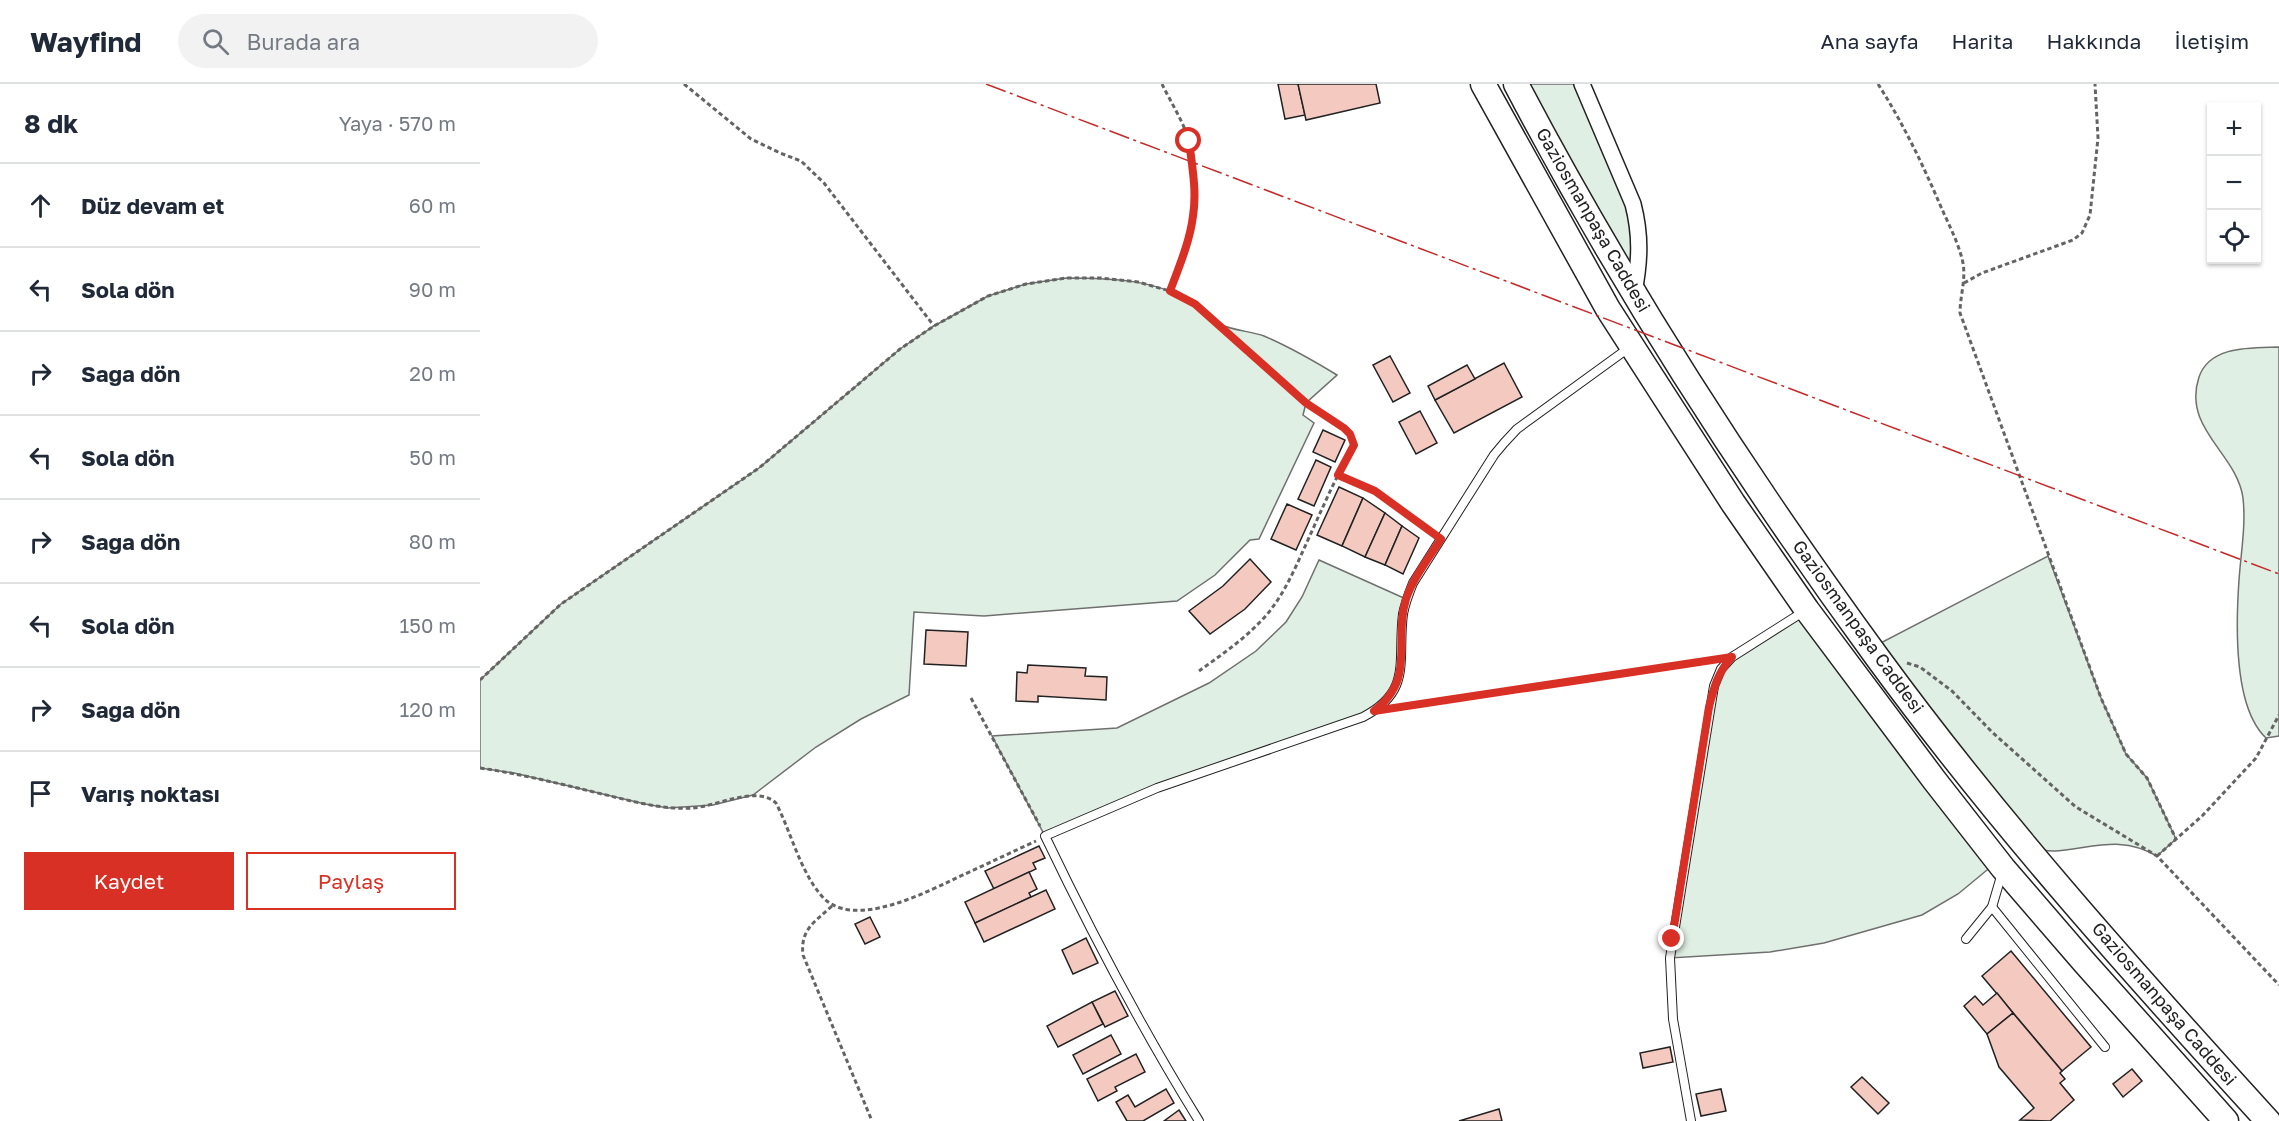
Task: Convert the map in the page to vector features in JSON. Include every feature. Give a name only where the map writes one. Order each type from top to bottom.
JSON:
[{"type":"highway","name":"Gaziosmanpaşa Caddesi","points":[[1483,84],[1525,162],[1632,346],[1733,503],[1807,610],[2003,868],[2226,1121]]},
{"type":"highway","name":"Gaziosmanpaşa Caddesi","points":[[1516,84],[1634,292],[1758,486],[1878,658],[2028,848],[2268,1121]]},
{"type":"street","points":[[1582,84],[1633,204],[1638,223],[1640,257],[1634,292]]},
{"type":"lane","points":[[1199,1121],[1170,1074],[1083,915],[1045,836],[1157,788],[1363,717],[1387,701],[1395,690],[1401,662],[1406,599],[1413,583],[1494,455],[1510,436],[1632,346]]},
{"type":"lane","points":[[1691,1121],[1673,1019],[1670,958],[1709,707],[1721,669],[1732,657],[1807,610]]},
{"type":"lane","points":[[1966,939],[1987,917],[2003,868]]},
{"type":"lane","points":[[1992,907],[2105,1047]]},
{"type":"path","points":[[684,84],[751,140],[801,161],[824,183],[934,326]]},
{"type":"path","points":[[1162,84],[1189,141],[1194,185],[1193,216],[1170,291]]},
{"type":"path","points":[[1878,84],[1928,176],[1963,263],[1964,283],[1960,294],[1960,313],[2101,698],[2126,754],[2147,778],[2176,839]]},
{"type":"path","points":[[1964,283],[1982,273],[2073,240],[2082,233],[2090,215],[2098,138],[2095,84]]},
{"type":"path","points":[[480,680],[561,604],[759,468],[900,349],[934,326],[988,296],[1026,284],[1066,278],[1101,278],[1138,282],[1170,291],[1195,304],[1306,403],[1350,434],[1354,445],[1292,577],[1280,597],[1241,641],[1199,671]]},
{"type":"path","points":[[1338,475],[1375,491],[1441,539]]},
{"type":"path","points":[[1374,711],[1732,657]]},
{"type":"path","points":[[1878,658],[1893,658],[1920,667],[1952,691],[1992,732],[2076,807],[2157,856],[2279,985]]},
{"type":"path","points":[[480,768],[514,773],[668,808],[713,805],[753,795],[770,797],[776,803],[806,872],[820,895],[832,906],[857,910],[892,905],[922,894],[1045,836],[971,698]]},
{"type":"path","points":[[2157,856],[2203,815],[2256,758],[2279,715]]},
{"type":"path","points":[[832,906],[806,931],[802,942],[803,955],[872,1121]]},
{"type":"green space","points":[[1516,84],[1582,84],[1633,204],[1634,292]]},
{"type":"green space","points":[[1066,278],[1116,280],[1165,289],[1195,304],[1220,324],[1264,336],[1302,354],[1337,375],[1306,403],[1303,415],[1314,423],[1259,539],[1250,540],[1215,575],[1177,601],[984,616],[914,612],[909,695],[861,719],[816,747],[753,795],[713,805],[668,808],[514,773],[480,768],[480,680],[561,604],[759,468],[900,349],[934,326],[988,296],[1026,284]]},
{"type":"green space","points":[[2279,347],[2279,736],[2266,738],[2255,724],[2247,706],[2239,664],[2237,618],[2244,528],[2243,498],[2239,482],[2231,467],[2204,426],[2198,412],[2196,395],[2199,377],[2204,367],[2212,359],[2233,350]]},
{"type":"green space","points":[[2048,556],[2101,698],[2126,754],[2147,778],[2176,839],[2157,856],[2144,850],[2119,844],[2056,851],[2028,848],[1871,648]]},
{"type":"green space","points":[[1319,560],[1406,599],[1395,690],[1374,711],[1157,788],[1045,836],[992,736],[1117,728],[1209,683],[1256,651],[1286,622],[1302,597]]},
{"type":"green space","points":[[1807,610],[1998,861],[1958,894],[1922,915],[1824,943],[1770,952],[1670,958],[1721,669]]},
{"type":"building","points":[[1278,84],[1298,84],[1305,115],[1285,119]]},
{"type":"building","points":[[1298,84],[1376,84],[1380,103],[1306,120]]},
{"type":"building","points":[[1390,356],[1410,393],[1393,402],[1373,365]]},
{"type":"building","points":[[1504,363],[1522,397],[1454,433],[1435,400]]},
{"type":"building","points":[[1467,365],[1475,379],[1435,400],[1428,386]]},
{"type":"building","points":[[1420,411],[1437,443],[1416,454],[1399,422]]},
{"type":"building","points":[[1323,430],[1345,440],[1335,462],[1313,452]]},
{"type":"building","points":[[1316,460],[1331,467],[1314,506],[1298,499]]},
{"type":"building","points":[[1339,487],[1363,498],[1342,546],[1317,535]]},
{"type":"building","points":[[1363,498],[1385,513],[1365,557],[1342,546]]},
{"type":"building","points":[[1287,504],[1312,515],[1296,550],[1271,539]]},
{"type":"building","points":[[1385,513],[1402,526],[1385,565],[1365,557]]},
{"type":"building","points":[[1402,526],[1419,538],[1403,574],[1385,565]]},
{"type":"building","points":[[1250,559],[1271,582],[1245,609],[1210,634],[1189,611],[1223,586]]},
{"type":"building","points":[[926,630],[968,632],[966,666],[924,664]]},
{"type":"building","points":[[1028,665],[1086,668],[1085,676],[1107,677],[1106,700],[1038,696],[1038,702],[1016,701],[1017,672],[1027,673]]},
{"type":"building","points":[[1039,846],[1045,858],[1033,863],[1036,869],[994,889],[985,871]]},
{"type":"building","points":[[1029,872],[1037,889],[1029,893],[1031,897],[975,923],[965,902]]},
{"type":"building","points":[[1046,890],[1055,909],[984,942],[975,923]]},
{"type":"building","points":[[870,917],[880,937],[865,944],[855,924]]},
{"type":"building","points":[[1086,938],[1098,963],[1073,974],[1062,950]]},
{"type":"building","points":[[2011,951],[2091,1047],[2062,1071],[1982,976]]},
{"type":"building","points":[[1115,991],[1128,1016],[1105,1027],[1092,1002]]},
{"type":"building","points":[[1997,993],[2013,1013],[1987,1034],[1964,1006],[1975,996],[1983,1005]]},
{"type":"building","points":[[1092,1002],[1103,1024],[1058,1047],[1047,1026]]},
{"type":"building","points":[[2013,1013],[2062,1071],[2060,1073],[2065,1079],[2060,1083],[2074,1100],[2050,1121],[2020,1120],[2034,1108],[1999,1067],[1987,1034]]},
{"type":"building","points":[[1111,1035],[1121,1054],[1083,1074],[1073,1055]]},
{"type":"building","points":[[1670,1047],[1673,1062],[1643,1068],[1640,1053]]},
{"type":"building","points":[[1136,1054],[1145,1072],[1115,1087],[1117,1091],[1098,1101],[1087,1079]]},
{"type":"building","points":[[2132,1069],[2142,1081],[2123,1097],[2113,1084]]},
{"type":"building","points":[[1862,1077],[1889,1103],[1878,1114],[1851,1087]]},
{"type":"building","points":[[1166,1089],[1174,1103],[1143,1121],[1127,1121],[1116,1102],[1128,1095],[1135,1107]]},
{"type":"building","points":[[1721,1089],[1726,1111],[1701,1116],[1696,1094]]},
{"type":"building","points":[[1499,1109],[1502,1121],[1459,1121]]},
{"type":"building","points":[[1179,1110],[1186,1121],[1164,1121]]},
{"type":"power","points":[[986,84],[2279,574]]},
{"type":"route","points":[[1189,141],[1194,185],[1193,216],[1170,291],[1195,304],[1306,403],[1350,434],[1354,445],[1338,475],[1375,491],[1441,539],[1413,583],[1406,599],[1401,662],[1395,690],[1387,701],[1374,711],[1732,657],[1721,669],[1709,707],[1672,939]]}]
